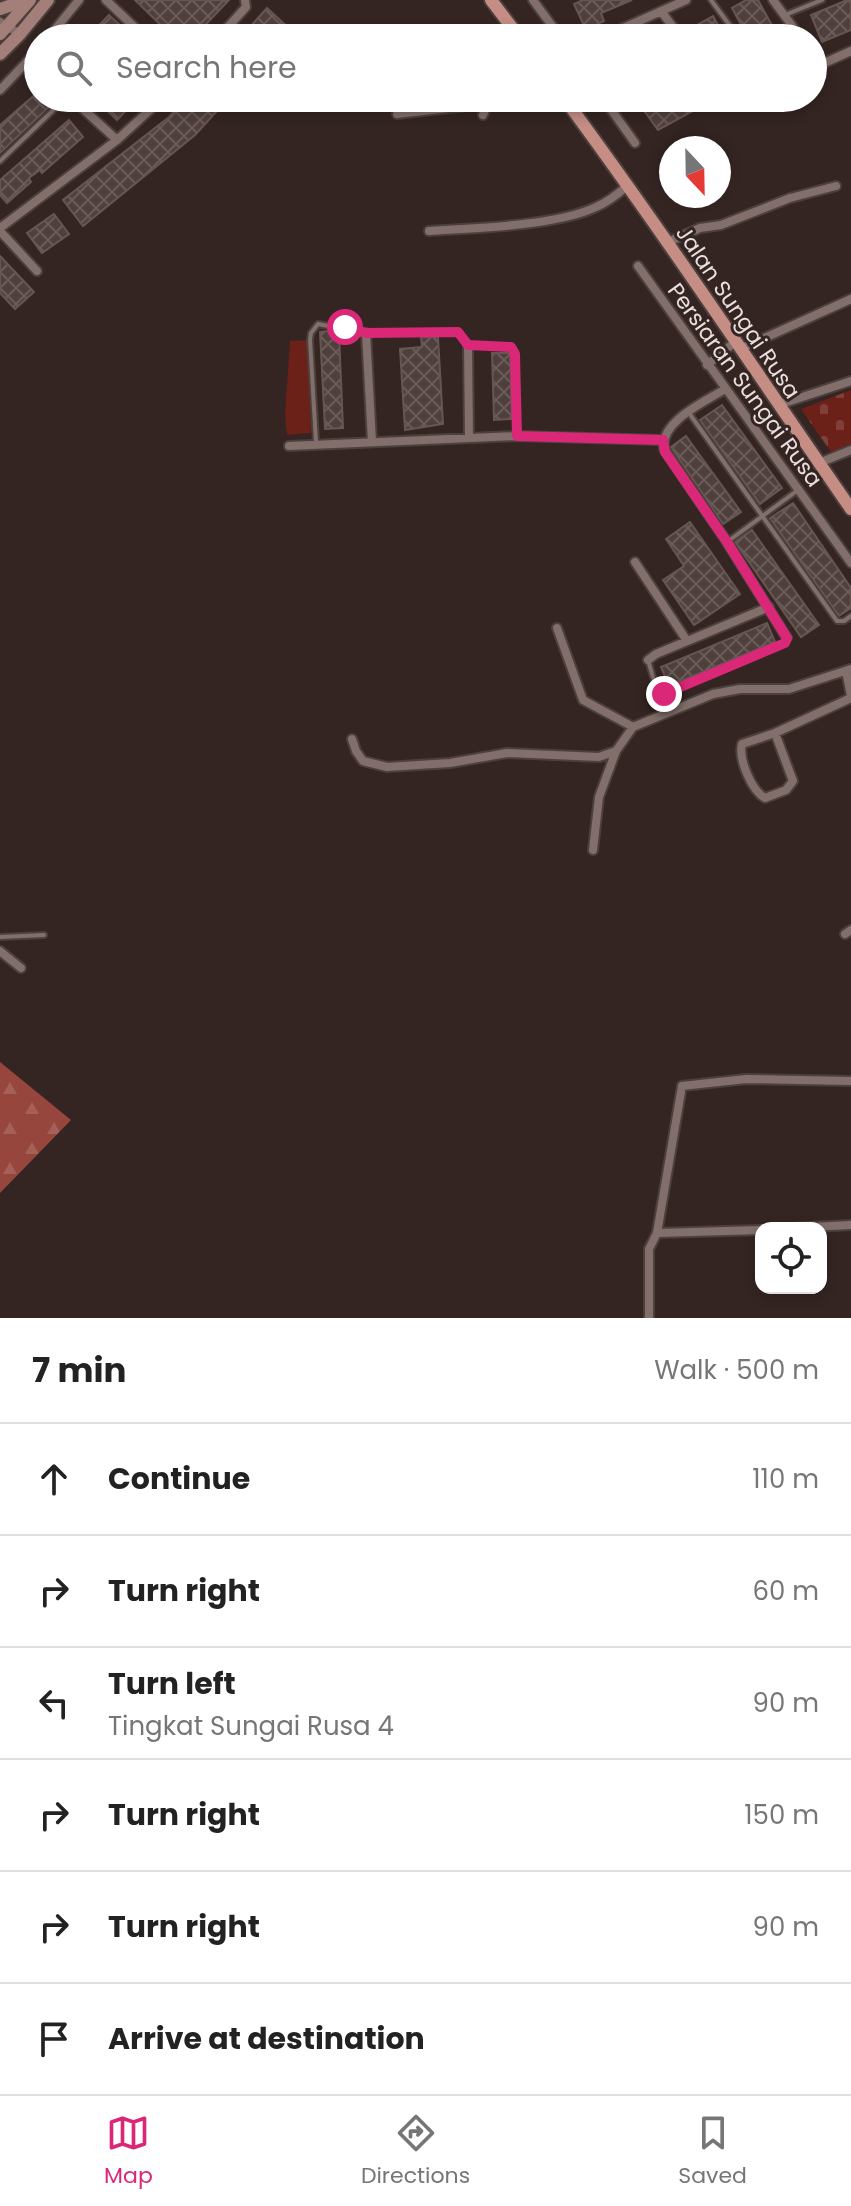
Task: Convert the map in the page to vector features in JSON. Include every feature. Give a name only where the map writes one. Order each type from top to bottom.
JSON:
[{"type":"main road","points":[[491,0],[509,24]]},
{"type":"main road","name":"Jalan Sungai Rusa","points":[[574,112],[668,242],[851,509]]},
{"type":"street","points":[[0,9],[28,0]]},
{"type":"street","points":[[20,34],[3,27],[28,0]]},
{"type":"street","points":[[28,24],[48,0]]},
{"type":"street","points":[[59,24],[79,0]]},
{"type":"street","points":[[106,0],[131,24]]},
{"type":"street","points":[[231,24],[246,7],[245,0]]},
{"type":"street","points":[[533,0],[551,24]]},
{"type":"street","points":[[632,24],[686,0]]},
{"type":"street","points":[[773,0],[789,24]]},
{"type":"street","points":[[661,11],[671,24]]},
{"type":"street","points":[[0,54],[24,29]]},
{"type":"street","points":[[827,62],[851,51]]},
{"type":"street","points":[[0,90],[24,65]]},
{"type":"street","points":[[84,112],[117,140]]},
{"type":"street","points":[[37,271],[0,230],[117,140],[148,112]]},
{"type":"street","points":[[397,114],[416,112]]},
{"type":"street","points":[[613,112],[635,143]]},
{"type":"street","points":[[429,231],[520,224],[586,212],[627,186]]},
{"type":"street","points":[[668,242],[700,228],[721,225],[790,198],[836,186]]},
{"type":"street","name":"Persiaran Sungai Rusa","points":[[638,266],[851,563]]},
{"type":"street","points":[[707,365],[737,345],[851,299]]},
{"type":"street","points":[[366,333],[372,442]]},
{"type":"street","points":[[468,345],[469,438]]},
{"type":"street","points":[[777,405],[851,381]]},
{"type":"street","points":[[725,389],[670,427],[663,440],[665,452],[727,542],[787,638]]},
{"type":"street","points":[[289,446],[517,436],[663,440]]},
{"type":"street","points":[[819,463],[851,450]]},
{"type":"street","points":[[635,562],[687,641]]},
{"type":"street","points":[[648,660],[769,607]]},
{"type":"street","points":[[557,628],[583,700],[633,727]]},
{"type":"street","points":[[593,850],[599,797],[616,751],[633,727],[729,690],[789,689],[849,670],[851,697],[740,747],[753,788],[765,798],[786,790],[793,781],[775,733]]},
{"type":"street","points":[[352,739],[363,761],[387,767],[450,763],[507,753],[578,758],[599,757],[616,751]]},
{"type":"street","points":[[0,951],[21,968]]},
{"type":"street","points":[[649,1318],[649,1249],[657,1233],[682,1086],[746,1079],[851,1081]]},
{"type":"street","points":[[827,1226],[851,1225]]},
{"type":"street","points":[[657,1233],[755,1230]]},
{"type":"lane","points":[[711,0],[729,24]]},
{"type":"lane","points":[[782,16],[822,0]]},
{"type":"lane","points":[[0,161],[53,112]]},
{"type":"lane","points":[[316,445],[311,333],[318,324],[366,333],[458,332],[468,345],[505,345],[514,350],[517,436]]},
{"type":"lane","points":[[689,413],[837,621],[851,616]]},
{"type":"lane","points":[[727,542],[798,490]]},
{"type":"lane","points":[[648,660],[657,691],[664,694],[785,643],[787,638]]},
{"type":"lane","points":[[0,937],[44,935]]},
{"type":"green space","points":[[307,340],[311,433],[287,435],[285,415],[290,341]]},
{"type":"green space","points":[[851,390],[851,445],[831,452],[801,409]]},
{"type":"green space","points":[[0,1062],[71,1120],[0,1193]]},
{"type":"building","points":[[135,0],[229,0],[206,24],[160,24]]},
{"type":"building","points":[[583,0],[632,0],[601,13],[604,21],[598,24],[583,24],[574,4]]},
{"type":"building","points":[[746,0],[758,0],[771,24],[741,24],[732,8]]},
{"type":"building","points":[[851,0],[851,30],[827,40],[827,24],[815,24],[811,15]]},
{"type":"building","points":[[267,8],[284,24],[253,24]]},
{"type":"building","points":[[109,15],[119,24],[100,24]]},
{"type":"building","points":[[713,16],[717,24],[699,24]]},
{"type":"building","points":[[24,104],[24,112],[44,112],[0,153],[0,125]]},
{"type":"building","points":[[109,112],[125,112],[117,120]]},
{"type":"building","points":[[173,112],[216,112],[195,135],[83,226],[63,200]]},
{"type":"building","points":[[645,112],[691,112],[658,130]]},
{"type":"building","points":[[69,120],[83,137],[42,173],[40,170],[29,178],[31,182],[7,203],[0,195],[0,180]]},
{"type":"building","points":[[54,214],[69,234],[42,253],[27,233]]},
{"type":"building","points":[[0,256],[34,292],[15,309],[0,293]]},
{"type":"building","points":[[320,332],[339,333],[343,428],[325,429]]},
{"type":"building","points":[[421,337],[438,337],[443,424],[405,430],[400,349],[422,347]]},
{"type":"building","points":[[492,353],[510,355],[512,419],[494,420]]},
{"type":"building","points":[[722,405],[782,488],[760,504],[700,420]]},
{"type":"building","points":[[686,436],[741,512],[723,524],[671,447]]},
{"type":"building","points":[[793,503],[851,588],[851,608],[839,616],[770,518]]},
{"type":"building","points":[[690,522],[740,594],[694,625],[663,580],[684,566],[666,539]]},
{"type":"building","points":[[752,530],[819,625],[801,637],[735,542]]},
{"type":"building","points":[[767,623],[775,642],[669,686],[661,667]]},
{"type":"route","points":[[345,327],[366,333],[458,332],[468,345],[511,347],[515,354],[517,436],[663,440],[665,452],[727,542],[787,638],[785,643],[664,694]]}]
